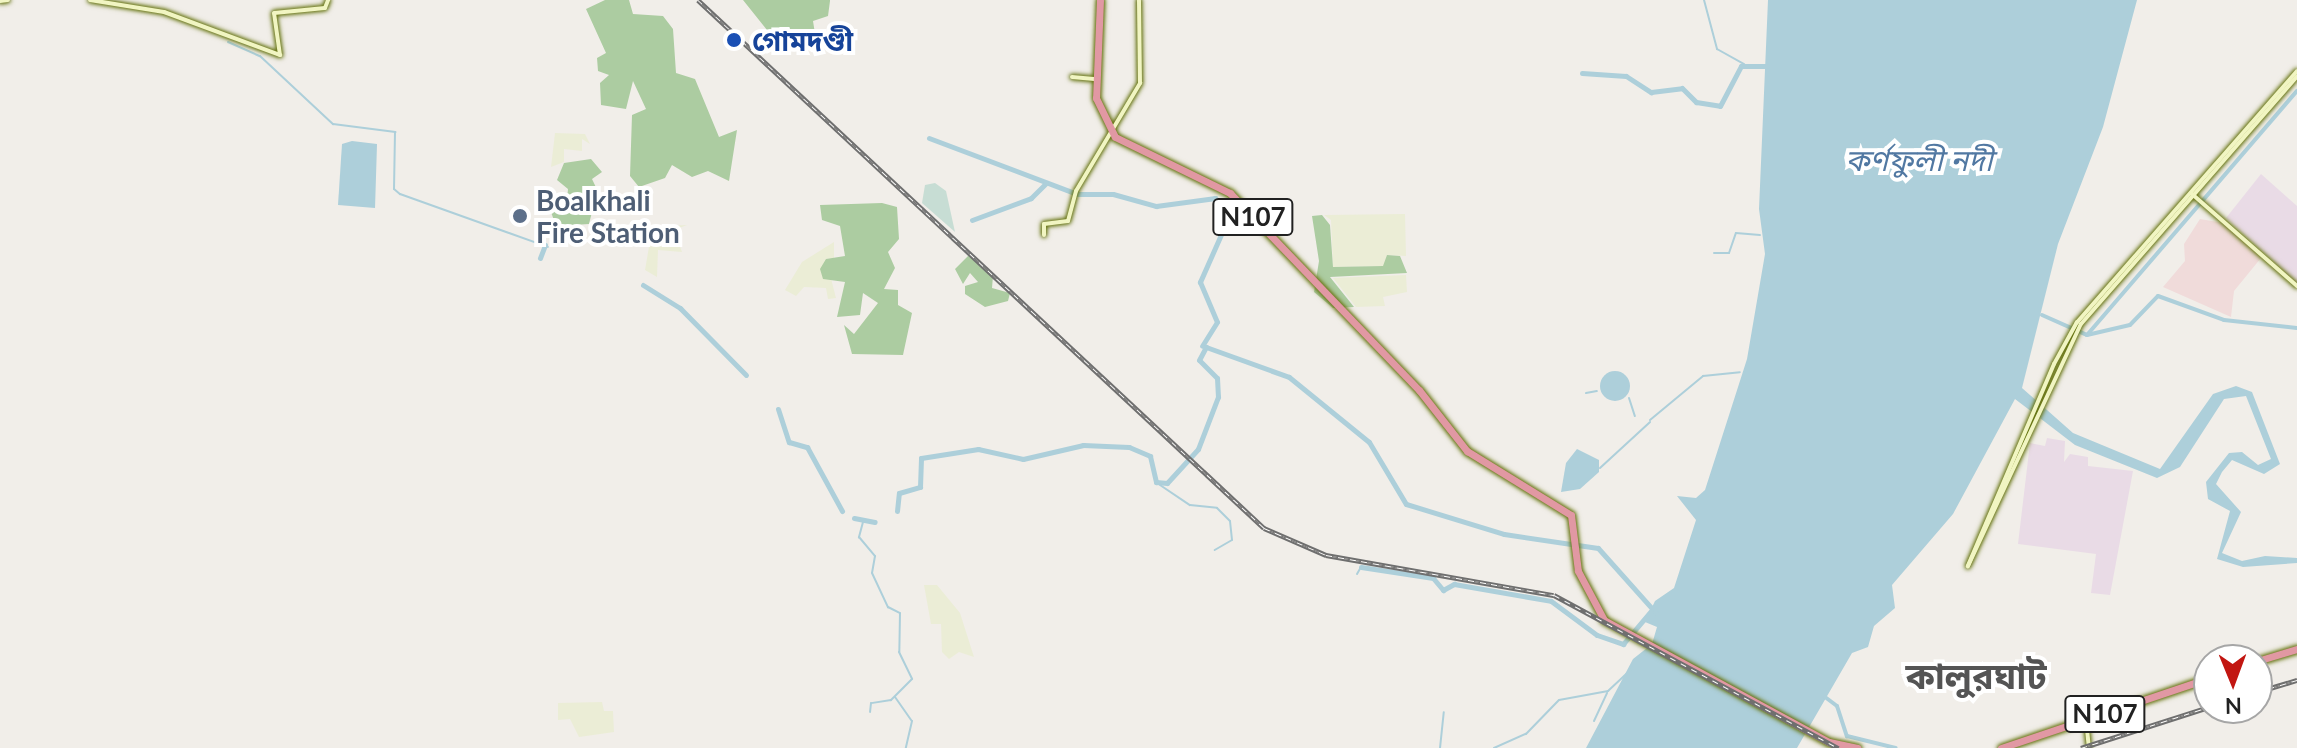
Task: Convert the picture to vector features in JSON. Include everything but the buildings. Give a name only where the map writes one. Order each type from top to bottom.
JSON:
[{"type":"highway","points":[[1100,0],[1099,112],[1113,134]]},
{"type":"highway","name":"N107","points":[[1113,134],[1230,193],[1459,442],[1567,512],[1578,537],[1581,578],[1604,620],[1811,732],[1857,748]]},
{"type":"highway","points":[[2273,658],[2297,651]]},
{"type":"highway","name":"N107","points":[[2008,748],[2193,685]]},
{"type":"highway","name":"N107","points":[[2001,748],[2087,721]]},
{"type":"main road","points":[[0,1],[8,0]]},
{"type":"main road","points":[[90,0],[164,12],[280,55],[274,13],[325,8],[328,0]]},
{"type":"main road","points":[[1044,235],[1044,224],[1068,221],[1076,191],[1113,134],[1140,83],[1139,0]]},
{"type":"main road","points":[[2079,323],[2297,73]]},
{"type":"main road","points":[[2033,420],[1968,566],[2041,399],[2079,323],[2297,73]]},
{"type":"main road","points":[[1072,77],[1097,79]]},
{"type":"main road","points":[[2193,195],[2297,286]]},
{"type":"main road","points":[[2087,721],[2089,748]]},
{"type":"shaded area","points":[[2261,174],[2297,206],[2297,283],[2226,218]]},
{"type":"shaded area","points":[[2200,219],[2223,223],[2261,258],[2234,291],[2231,317],[2163,287],[2185,261],[2184,244]]},
{"type":"shaded area","points":[[2047,438],[2065,441],[2064,462],[2070,454],[2088,457],[2088,466],[2133,471],[2110,595],[2091,593],[2096,554],[2018,544],[2030,443],[2045,446]]},
{"type":"green space","points":[[605,0],[629,0],[633,14],[663,16],[673,29],[676,73],[695,79],[719,137],[737,130],[729,181],[708,171],[692,177],[672,165],[665,178],[639,187],[630,176],[632,115],[646,109],[633,81],[626,109],[601,105],[600,83],[609,75],[598,71],[597,58],[606,53],[586,9]]},
{"type":"green space","points":[[743,0],[830,1],[828,16],[813,21],[816,40],[779,45]]},
{"type":"green space","points":[[555,133],[585,134],[590,144],[582,139],[582,151],[564,149],[564,162],[551,167]]},
{"type":"green space","points":[[591,159],[602,172],[592,179],[604,204],[593,208],[589,224],[556,226],[551,212],[567,200],[568,189],[557,180],[564,163]]},
{"type":"green space","points":[[935,183],[946,191],[955,232],[922,203],[925,185]]},
{"type":"green space","points":[[882,203],[897,207],[899,239],[888,252],[895,268],[884,289],[898,290],[898,305],[912,313],[903,355],[852,354],[844,325],[854,334],[878,303],[863,293],[860,315],[837,317],[845,282],[823,279],[820,269],[826,259],[845,256],[840,226],[822,220],[820,205]]},
{"type":"green space","points":[[1405,214],[1406,256],[1387,255],[1384,266],[1333,267],[1331,220],[1324,215]]},
{"type":"green space","points":[[1322,215],[1330,225],[1333,267],[1383,266],[1387,255],[1400,256],[1407,273],[1330,277],[1354,307],[1333,308],[1314,292],[1319,261],[1312,216]]},
{"type":"green space","points":[[687,225],[674,230],[682,252],[658,250],[657,277],[645,270],[650,241],[666,238],[664,226]]},
{"type":"green space","points":[[834,242],[834,258],[826,259],[836,298],[828,299],[826,288],[804,287],[796,296],[785,290],[802,262]]},
{"type":"green space","points":[[969,255],[993,276],[992,288],[1010,293],[1008,301],[985,307],[965,294],[965,286],[978,282],[970,273],[963,284],[955,269]]},
{"type":"green space","points":[[1406,275],[1407,292],[1383,297],[1385,306],[1356,307],[1333,278]]},
{"type":"green space","points":[[924,585],[937,585],[960,613],[974,657],[959,652],[949,659],[942,652],[941,624],[931,624]]},
{"type":"green space","points":[[602,702],[604,711],[613,711],[614,732],[579,737],[570,719],[558,720],[558,703]]},
{"type":"water","name":"কর্ণফুলী নদী","points":[[1768,0],[2137,0],[2103,127],[2058,244],[2022,388],[2073,433],[2160,469],[2213,394],[2236,386],[2252,392],[2280,464],[2264,474],[2232,460],[2222,472],[2216,484],[2241,512],[2222,553],[2242,561],[2265,556],[2297,558],[2297,563],[2243,567],[2217,559],[2230,511],[2208,499],[2206,482],[2229,453],[2242,452],[2258,465],[2271,459],[2246,396],[2224,399],[2180,467],[2157,478],[2075,445],[2015,399],[1953,514],[1892,585],[1895,608],[1874,626],[1868,647],[1852,653],[1797,748],[1586,748],[1633,659],[1652,644],[1657,627],[1645,622],[1655,601],[1674,588],[1696,520],[1677,496],[1696,498],[1705,490],[1747,359],[1765,254],[1759,209]]},
{"type":"water","points":[[352,141],[377,144],[375,208],[338,205],[342,144]]},
{"type":"water","points":[[1615,371],[1625,376],[1630,386],[1625,396],[1615,401],[1605,396],[1600,386],[1605,376]]},
{"type":"water","points":[[1577,449],[1599,460],[1599,472],[1580,489],[1561,492],[1566,463]]},
{"type":"waterway","points":[[1704,0],[1717,49],[1744,64]]},
{"type":"waterway","points":[[228,42],[260,56],[333,124],[395,132],[394,189],[400,194],[548,247]]},
{"type":"waterway","points":[[1582,73],[1626,76],[1651,92],[1682,88],[1696,102],[1720,106],[1741,66],[1767,66]]},
{"type":"waterway","points":[[2042,315],[2087,335],[2297,91]]},
{"type":"waterway","points":[[929,138],[1077,194],[1113,194],[1156,206],[1215,198],[1223,230],[1200,282],[1217,322],[1202,346]]},
{"type":"waterway","points":[[972,220],[1031,198],[1046,183]]},
{"type":"waterway","points":[[1714,253],[1729,253],[1736,233],[1760,235]]},
{"type":"waterway","points":[[540,258],[545,245]]},
{"type":"waterway","points":[[643,285],[680,308],[746,375]]},
{"type":"waterway","points":[[2087,335],[2130,325],[2158,296],[2224,320],[2297,328]]},
{"type":"waterway","points":[[897,511],[899,493],[920,487],[921,458],[978,449],[1023,459],[1083,445],[1129,447],[1150,456],[1156,482],[1167,483],[1198,449],[1218,397],[1217,378],[1199,360],[1206,347],[1289,377],[1369,442],[1406,504],[1504,534],[1598,548],[1656,613]]},
{"type":"waterway","points":[[1650,420],[1703,376],[1740,372]]},
{"type":"waterway","points":[[1586,393],[1597,391]]},
{"type":"waterway","points":[[1629,398],[1635,416]]},
{"type":"waterway","points":[[778,409],[789,442],[807,447],[842,511]]},
{"type":"waterway","points":[[1600,468],[1650,422]]},
{"type":"waterway","points":[[1160,485],[1190,505],[1217,508],[1230,521],[1232,540],[1215,550]]},
{"type":"waterway","points":[[854,518],[875,522]]},
{"type":"waterway","points":[[863,522],[859,537],[875,556],[872,573],[888,607],[900,613],[899,652],[912,679],[891,700],[871,703],[870,712]]},
{"type":"waterway","points":[[1357,574],[1361,567]]},
{"type":"waterway","points":[[1361,567],[1433,578],[1443,590],[1454,584],[1551,601],[1597,635],[1623,644],[1651,611]]},
{"type":"waterway","points":[[1494,748],[1526,734],[1559,700],[1608,691],[1633,668]]},
{"type":"waterway","points":[[1594,721],[1607,693]]},
{"type":"waterway","points":[[895,697],[912,721],[906,748]]},
{"type":"waterway","points":[[1825,697],[1837,706],[1847,736],[1896,748]]},
{"type":"waterway","points":[[1440,748],[1444,712]]},
{"type":"railway","points":[[698,0],[1264,528],[1326,555],[1554,595],[1838,748]]},
{"type":"railway","points":[[2273,687],[2297,680]]},
{"type":"railway","points":[[2081,748],[2193,712]]},
{"type":"place","name":"গোমদণ্ডী","points":[[734,40]]},
{"type":"place","name":"Boalkhali Fire Station","points":[[520,216]]},
{"type":"district","name":"কালুরঘাট","points":[[1976,676]]}]
